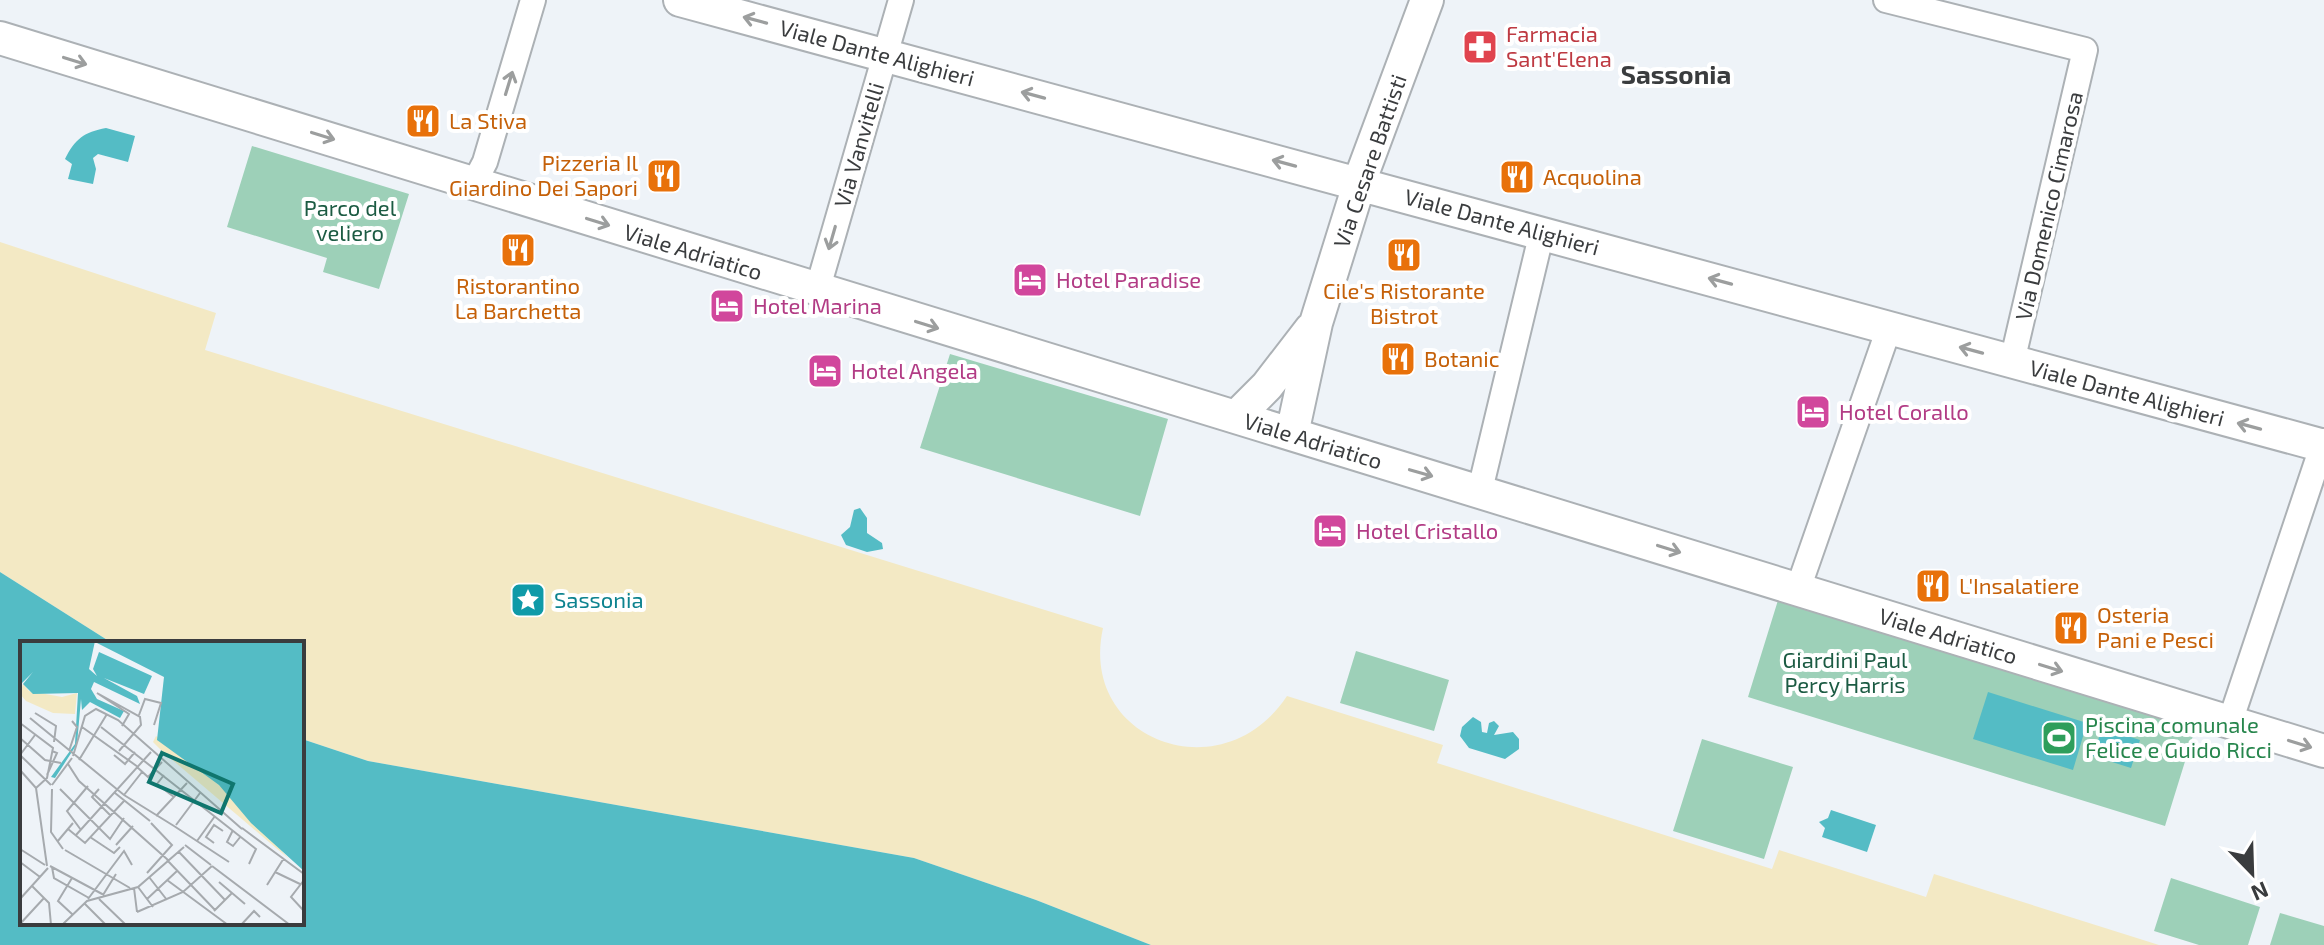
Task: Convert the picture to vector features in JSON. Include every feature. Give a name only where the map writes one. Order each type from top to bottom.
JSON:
[{"type":"street","points":[[474,183],[485,162],[533,0]]},
{"type":"street","name":"Viale Dante Alighieri","points":[[680,0],[2323,444]]},
{"type":"street","name":"Via Vanvitelli","points":[[817,291],[901,0]]},
{"type":"street","name":"Via Cesare Battisti","points":[[1292,434],[1316,323],[1359,183],[1427,0]]},
{"type":"street","name":"Via Domenico Cimarosa","points":[[1886,0],[2085,50],[2012,362]]},
{"type":"street","name":"Viale Adriatico","points":[[0,38],[2324,751]]},
{"type":"street","points":[[1480,490],[1542,232]]},
{"type":"street","name":"Via Cesare Battisti","points":[[1236,417],[1267,386],[1316,323]]},
{"type":"street","points":[[1798,589],[1889,328]]},
{"type":"street","points":[[2230,722],[2323,444]]},
{"type":"green space","name":"Parco del veliero","points":[[252,146],[409,194],[379,289],[323,272],[327,258],[227,227]]},
{"type":"green space","points":[[950,354],[1168,419],[1140,516],[920,448]]},
{"type":"green space","name":"Giardini Paul Percy Harris","points":[[1779,597],[2196,726],[2165,826],[1748,697]]},
{"type":"green space","points":[[1356,651],[1449,680],[1434,731],[1340,703]]},
{"type":"green space","points":[[1702,739],[1793,767],[1764,859],[1673,831]]},
{"type":"green space","points":[[2171,878],[2260,907],[2248,945],[2199,945],[2154,931]]},
{"type":"green space","points":[[2280,913],[2324,926],[2324,945],[2270,945]]},
{"type":"sand","name":"Sassonia","points":[[0,242],[216,313],[205,350],[1103,628],[1101,667],[1112,700],[1133,725],[1161,741],[1194,747],[1227,742],[1259,726],[1287,696],[1443,745],[1437,763],[1772,869],[1779,850],[1926,897],[1934,874],[2159,945],[1151,945],[1036,900],[914,858],[368,761],[304,740],[304,641],[109,641],[0,572]]},
{"type":"water","points":[[106,128],[135,136],[128,162],[98,154],[93,158],[96,169],[93,184],[68,179],[72,164],[65,159],[73,146],[86,134]]},
{"type":"water","points":[[860,508],[867,518],[867,533],[882,543],[883,549],[867,552],[846,545],[841,535],[850,527],[854,510]]},
{"type":"water","points":[[0,572],[109,641],[20,641],[20,925],[304,925],[304,740],[368,761],[914,858],[1036,900],[1151,945],[0,945]]},
{"type":"water","points":[[1988,692],[2087,723],[2073,770],[1973,739]]},
{"type":"water","points":[[1473,717],[1481,722],[1482,732],[1487,733],[1489,723],[1494,721],[1499,726],[1494,735],[1513,732],[1519,739],[1519,749],[1505,759],[1469,748],[1460,736],[1462,727]]},
{"type":"water","points":[[2102,728],[2140,740],[2131,768],[2093,756]]},
{"type":"water","points":[[1831,810],[1876,825],[1867,852],[1822,837],[1825,828],[1819,822],[1828,818]]},
{"type":"place","name":"Farmacia Sant'Elena","points":[[1480,47]]},
{"type":"place","name":"La Stiva","points":[[423,121]]},
{"type":"place","name":"Pizzeria Il Giardino Dei Sapori","points":[[664,176]]},
{"type":"place","name":"Acquolina","points":[[1517,177]]},
{"type":"place","name":"Ristorantino La Barchetta","points":[[518,250]]},
{"type":"place","name":"Cile's Ristorante Bistrot","points":[[1404,255]]},
{"type":"place","name":"Hotel Paradise","points":[[1030,280]]},
{"type":"place","name":"Hotel Marina","points":[[727,306]]},
{"type":"place","name":"Botanic","points":[[1398,359]]},
{"type":"place","name":"Hotel Angela","points":[[825,371]]},
{"type":"place","name":"Hotel Corallo","points":[[1813,412]]},
{"type":"place","name":"Hotel Cristallo","points":[[1330,531]]},
{"type":"place","name":"L'Insalatiere","points":[[1933,586]]},
{"type":"place","name":"Sassonia","points":[[528,600]]},
{"type":"place","name":"Osteria Pani e Pesci","points":[[2071,628]]},
{"type":"place","name":"Piscina comunale Felice e Guido Ricci","points":[[2059,738]]},
{"type":"district","name":"Sassonia","points":[[1676,75]]}]
